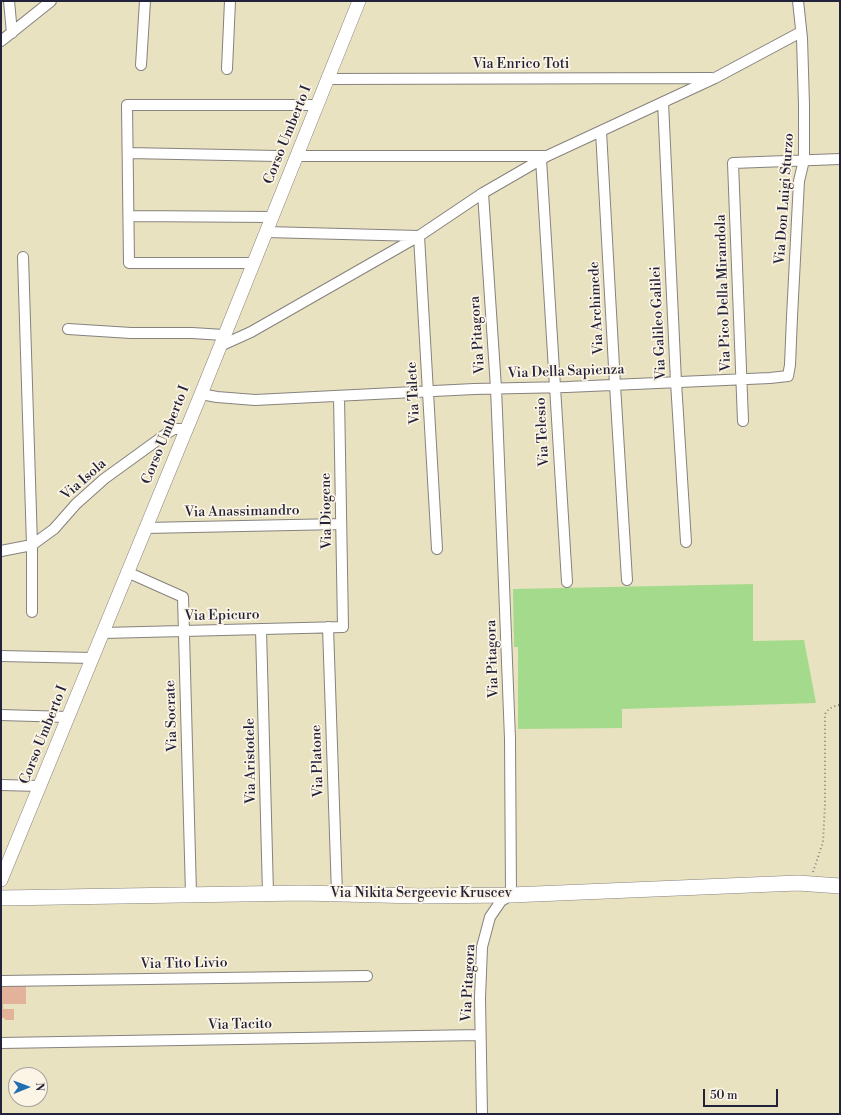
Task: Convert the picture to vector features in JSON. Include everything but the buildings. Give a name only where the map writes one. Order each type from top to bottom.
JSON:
[{"type":"main road","name":"Via Nikita Sergeevic Kruscev","points":[[1,898],[268,893],[418,896],[511,895],[809,883],[840,886]]},
{"type":"street","points":[[9,1],[12,33]]},
{"type":"street","points":[[1,41],[51,1]]},
{"type":"street","points":[[141,65],[145,1]]},
{"type":"street","points":[[227,69],[230,1]]},
{"type":"street","name":"Corso Umberto I","points":[[1,880],[103,633],[359,1]]},
{"type":"street","name":"Via Don Luigi Sturzo","points":[[788,376],[790,365],[799,181],[804,160],[804,105],[801,32],[798,1]]},
{"type":"street","points":[[68,329],[131,333],[192,333],[222,340],[251,332],[419,236],[483,193],[544,158],[715,78],[801,32]]},
{"type":"street","name":"Via Enrico Toti","points":[[327,79],[715,78]]},
{"type":"street","name":"Via Galileo Galilei","points":[[663,102],[676,382],[686,542]]},
{"type":"street","points":[[253,263],[129,263],[127,105],[317,105]]},
{"type":"street","name":"Via Archimede","points":[[602,131],[627,580]]},
{"type":"street","points":[[128,153],[277,156]]},
{"type":"street","points":[[296,156],[544,158]]},
{"type":"street","name":"Via Telesio","points":[[544,158],[566,582]]},
{"type":"street","points":[[804,160],[840,159]]},
{"type":"street","name":"Via Pico Della Mirandola","points":[[743,421],[733,163],[804,160]]},
{"type":"street","name":"Via Pitagora","points":[[482,1114],[480,1035],[482,947],[490,917],[500,901],[511,895],[510,739],[496,388],[483,193]]},
{"type":"street","points":[[129,216],[272,217]]},
{"type":"street","points":[[266,232],[419,236]]},
{"type":"street","name":"Via Talete","points":[[419,236],[437,549]]},
{"type":"street","points":[[23,257],[32,545],[32,612]]},
{"type":"street","name":"Via Della Sapienza","points":[[200,394],[255,400],[496,388],[615,385],[788,376]]},
{"type":"street","name":"Via Diogene","points":[[338,396],[343,627]]},
{"type":"street","name":"Via Isola","points":[[1,552],[32,545],[54,529],[76,504],[104,480],[174,429],[186,429]]},
{"type":"street","name":"Via Anassimandro","points":[[145,528],[341,524]]},
{"type":"street","name":"Via Socrate","points":[[127,572],[182,597],[191,894]]},
{"type":"street","name":"Via Platone","points":[[328,627],[337,894]]},
{"type":"street","name":"Via Epicuro","points":[[103,633],[343,627]]},
{"type":"street","name":"Via Aristotele","points":[[261,629],[268,893]]},
{"type":"street","points":[[1,656],[92,658]]},
{"type":"street","points":[[1,715],[68,717]]},
{"type":"street","points":[[1,785],[40,786]]},
{"type":"street","name":"Via Tito Livio","points":[[1,981],[367,976]]},
{"type":"street","name":"Via Tacito","points":[[1,1043],[480,1035]]},
{"type":"path","points":[[809,883],[823,842],[825,804],[825,714],[833,706],[840,705]]},
{"type":"green space","points":[[753,584],[753,641],[804,640],[816,703],[622,709],[622,728],[518,729],[518,647],[514,647],[513,589]]}]
